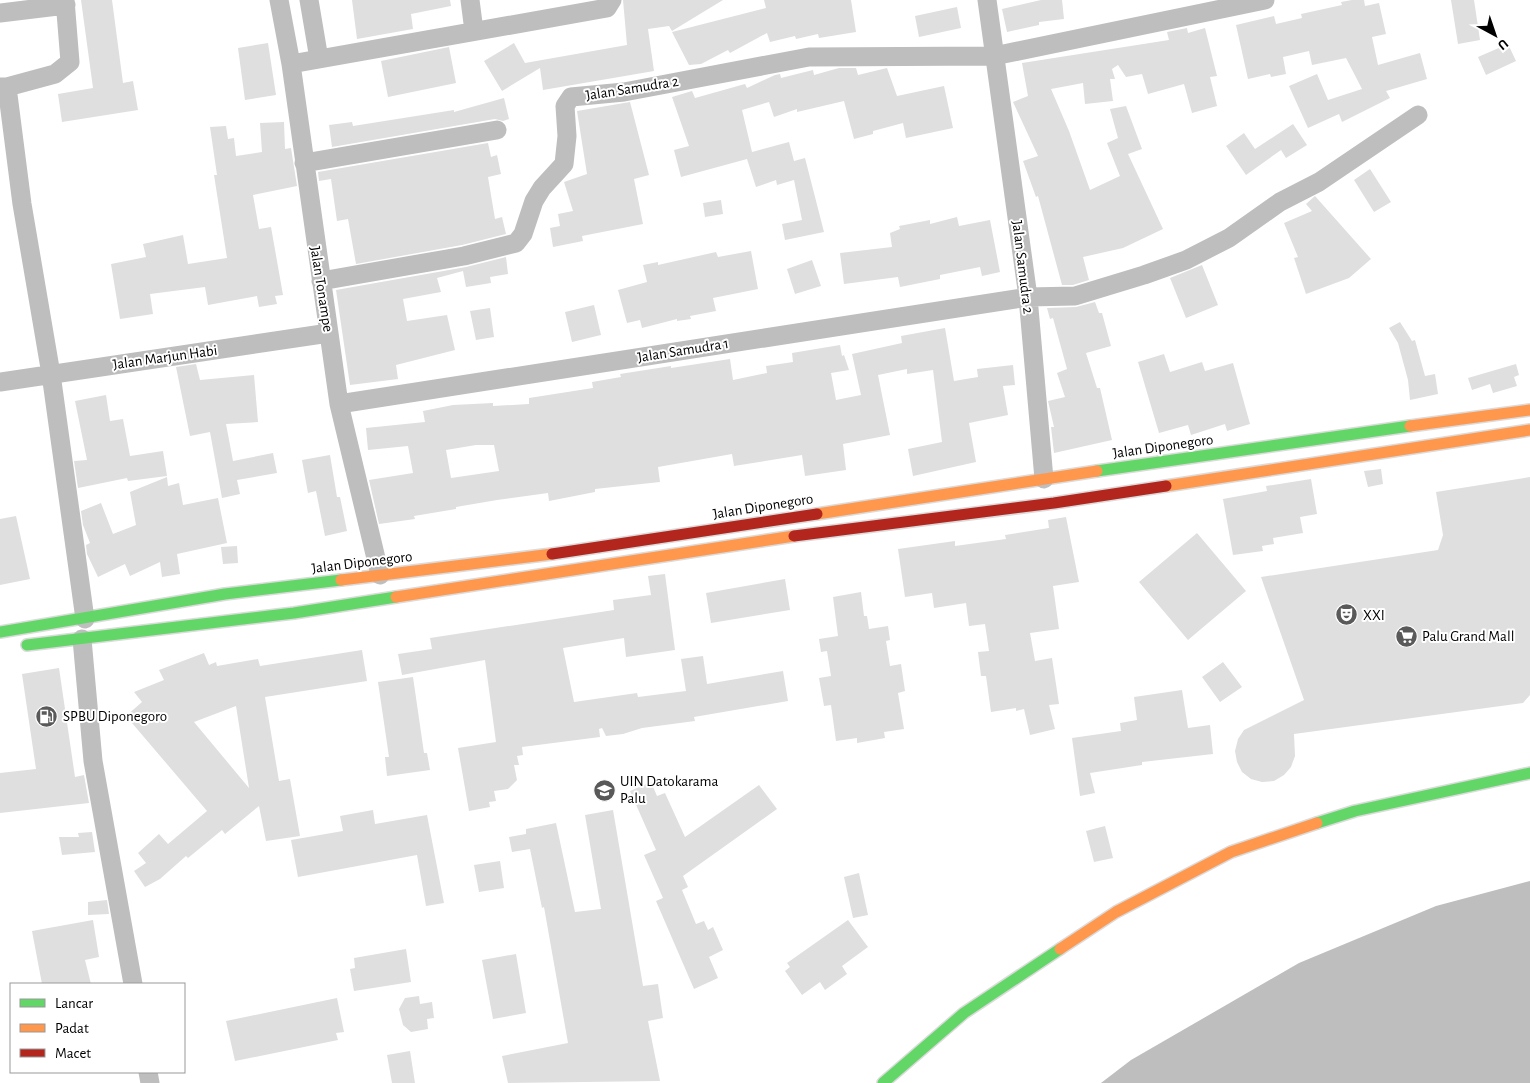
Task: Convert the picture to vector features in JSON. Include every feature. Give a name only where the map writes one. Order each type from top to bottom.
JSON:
[{"type":"main road","name":"Jalan Diponegoro","points":[[0,632],[225,594],[290,600],[380,574],[557,553],[1044,479],[1530,410]]},
{"type":"main road","name":"Jalan Diponegoro","points":[[14,647],[82,640],[290,600],[1062,502],[1530,430]]},
{"type":"main road","points":[[883,1083],[964,1013],[1108,917],[1231,852],[1356,811],[1530,773]]},
{"type":"street","name":"Jalan Tonampe","points":[[279,0],[291,64],[339,404],[380,574]]},
{"type":"street","points":[[309,0],[320,59]]},
{"type":"street","points":[[470,0],[474,30]]},
{"type":"street","points":[[291,64],[474,30],[548,9],[607,8],[612,0]]},
{"type":"street","name":"Jalan Samudra 2","points":[[987,0],[1028,297],[1044,479]]},
{"type":"street","name":"Jalan Samudra 2","points":[[321,281],[464,256],[516,243],[524,234],[534,201],[542,188],[564,164],[567,136],[564,106],[571,97],[624,92],[809,57],[994,56],[1265,0]]},
{"type":"street","points":[[0,13],[66,2],[70,62],[55,74],[4,87],[51,374],[85,619]]},
{"type":"street","name":"Jalan Samudra 1","points":[[339,404],[1028,297],[1075,296],[1186,260],[1229,238],[1280,202],[1319,182],[1418,115]]},
{"type":"street","points":[[304,163],[497,130]]},
{"type":"street","name":"Jalan Marjun Habi","points":[[0,382],[329,333]]},
{"type":"street","points":[[82,640],[93,761],[133,983]]},
{"type":"shaded area","points":[[1530,881],[1530,1083],[1101,1083],[1131,1060],[1299,963],[1436,906]]},
{"type":"building","points":[[81,0],[112,0],[123,83],[133,81],[138,110],[62,122],[58,94],[93,88]]},
{"type":"building","points":[[352,0],[450,0],[451,6],[411,14],[413,29],[357,39]]},
{"type":"building","points":[[623,0],[723,0],[672,31],[669,26],[648,29],[654,71],[543,90],[540,68],[502,91],[484,61],[514,43],[525,63],[627,45]]},
{"type":"building","points":[[764,0],[851,0],[856,32],[819,38],[818,34],[796,39],[795,36],[770,42],[767,33],[730,53],[728,50],[701,64],[689,65],[672,32],[766,8]]},
{"type":"building","points":[[1041,0],[1062,0],[1064,19],[1039,22],[1039,25],[1007,32],[1002,9]]},
{"type":"building","points":[[1364,0],[1365,6],[1379,3],[1386,34],[1372,37],[1378,65],[1420,53],[1427,79],[1386,91],[1390,98],[1342,122],[1339,114],[1308,128],[1289,86],[1317,74],[1328,100],[1362,89],[1346,58],[1312,65],[1309,51],[1283,57],[1286,74],[1271,77],[1270,74],[1248,79],[1236,25],[1274,16],[1276,24],[1302,18],[1301,14],[1342,5],[1341,2]]},
{"type":"building","points":[[1451,0],[1474,0],[1480,40],[1458,44]]},
{"type":"building","points":[[957,7],[961,28],[919,37],[915,16]]},
{"type":"building","points":[[1187,28],[1188,33],[1205,28],[1217,76],[1210,77],[1217,106],[1192,113],[1184,84],[1148,94],[1142,74],[1126,77],[1118,65],[1112,69],[1115,79],[1110,79],[1113,101],[1085,104],[1083,83],[1051,89],[1069,131],[1090,190],[1120,176],[1107,143],[1118,138],[1110,109],[1126,106],[1142,149],[1128,154],[1163,229],[1123,248],[1083,257],[1089,280],[1073,285],[1062,285],[1038,196],[1036,197],[1023,161],[1038,156],[1013,102],[1028,96],[1022,63],[1169,40],[1167,32]]},
{"type":"building","points":[[268,43],[276,95],[245,100],[238,48]]},
{"type":"building","points":[[1508,44],[1516,61],[1486,75],[1478,57]]},
{"type":"building","points":[[449,47],[456,83],[388,97],[381,61]]},
{"type":"building","points":[[839,68],[856,68],[858,75],[887,68],[897,96],[944,86],[953,128],[906,138],[903,123],[873,131],[873,134],[854,139],[844,101],[797,112],[797,109],[774,117],[769,102],[742,110],[752,152],[789,142],[794,161],[805,158],[824,232],[785,240],[782,224],[802,220],[794,180],[777,185],[776,180],[756,187],[747,159],[681,177],[674,150],[689,146],[672,97],[692,91],[695,98],[745,84],[747,88],[775,75],[780,74],[781,78],[813,70],[814,75]]},
{"type":"building","points":[[504,98],[509,119],[503,121],[495,119],[332,147],[329,125],[352,122],[353,126],[454,110],[454,112]]},
{"type":"building","points":[[630,102],[649,175],[634,179],[643,224],[582,236],[583,241],[553,247],[550,228],[560,226],[558,214],[573,211],[564,182],[587,174],[577,111]]},
{"type":"building","points":[[284,122],[285,149],[291,148],[297,186],[253,195],[259,229],[271,227],[283,295],[275,296],[277,304],[259,307],[257,296],[208,305],[205,287],[150,294],[153,314],[120,319],[111,264],[146,257],[143,244],[183,235],[188,264],[227,258],[214,175],[217,175],[210,127],[226,126],[228,139],[234,138],[236,156],[262,152],[260,123]]},
{"type":"building","points":[[1293,124],[1307,145],[1286,158],[1281,150],[1246,175],[1226,146],[1244,133],[1255,149]]},
{"type":"building","points":[[488,143],[491,157],[497,155],[501,174],[488,177],[495,219],[502,217],[506,234],[462,245],[356,264],[348,219],[337,221],[331,179],[319,181],[318,172]]},
{"type":"building","points":[[1370,169],[1391,202],[1374,212],[1354,180]]},
{"type":"building","points":[[1315,196],[1371,259],[1349,278],[1306,294],[1294,258],[1298,257],[1284,223],[1312,211],[1306,204]]},
{"type":"building","points":[[721,200],[723,214],[705,217],[703,203]]},
{"type":"building","points":[[957,217],[959,226],[990,220],[1000,272],[982,276],[980,267],[940,275],[940,279],[900,287],[898,277],[844,284],[840,253],[892,247],[890,233],[900,229],[899,226],[930,220],[930,224]]},
{"type":"building","points":[[751,251],[758,289],[713,298],[716,311],[690,316],[691,319],[677,321],[677,319],[642,328],[640,320],[627,323],[618,290],[647,282],[643,265],[658,262],[658,265],[716,252],[718,257]]},
{"type":"building","points":[[506,257],[508,274],[490,277],[491,283],[466,287],[463,271],[437,278],[441,292],[403,299],[407,321],[447,315],[455,350],[396,365],[398,379],[350,385],[336,290],[466,267]]},
{"type":"building","points":[[812,260],[821,286],[795,294],[787,269]]},
{"type":"building","points":[[1202,265],[1218,305],[1186,318],[1170,278]]},
{"type":"building","points":[[1095,302],[1099,313],[1102,313],[1111,346],[1086,353],[1097,388],[1100,388],[1112,440],[1054,453],[1051,427],[1054,427],[1048,401],[1065,397],[1057,373],[1067,369],[1053,318],[1050,319],[1047,308],[1076,307]]},
{"type":"building","points":[[594,305],[601,335],[572,342],[565,312]]},
{"type":"building","points":[[490,308],[494,337],[476,340],[470,311]]},
{"type":"building","points":[[1400,322],[1412,341],[1415,340],[1425,376],[1435,374],[1438,394],[1410,400],[1408,380],[1398,343],[1389,328]]},
{"type":"building","points":[[945,328],[954,381],[978,377],[977,369],[1013,365],[1015,385],[1003,386],[1008,415],[969,423],[976,462],[913,476],[908,449],[942,442],[933,370],[907,374],[907,369],[878,375],[890,435],[843,444],[846,470],[805,476],[802,455],[734,466],[732,454],[658,467],[660,482],[595,489],[595,492],[549,501],[548,493],[497,500],[414,516],[415,519],[379,524],[369,480],[413,473],[408,446],[368,450],[366,428],[425,422],[423,411],[453,405],[493,403],[493,406],[529,404],[529,398],[593,388],[592,382],[621,377],[620,374],[671,366],[671,368],[730,359],[733,380],[767,373],[766,366],[793,362],[792,353],[840,345],[842,356],[844,355],[849,370],[831,373],[836,400],[861,395],[852,354],[902,343],[901,336]],"holes":[[[476,445],[494,445],[499,471],[451,478],[446,450]]]},
{"type":"building","points":[[1164,354],[1170,372],[1202,362],[1205,371],[1233,363],[1250,424],[1227,431],[1225,424],[1191,435],[1188,425],[1159,433],[1138,362]]},
{"type":"building","points":[[196,364],[200,380],[254,375],[258,422],[226,424],[233,461],[273,453],[277,473],[237,480],[240,494],[222,498],[210,432],[190,436],[176,367]]},
{"type":"building","points":[[1516,364],[1519,375],[1514,377],[1517,386],[1493,393],[1490,384],[1472,390],[1468,378]]},
{"type":"building","points":[[106,395],[110,421],[123,419],[130,456],[163,451],[167,476],[128,481],[127,478],[78,488],[74,461],[87,460],[75,401]]},
{"type":"building","points":[[330,455],[337,497],[340,497],[347,531],[325,536],[316,491],[308,493],[302,460]]},
{"type":"building","points":[[1381,469],[1383,484],[1368,487],[1364,471]]},
{"type":"building","points":[[167,477],[168,486],[179,483],[183,505],[218,498],[227,543],[177,554],[180,574],[162,577],[160,562],[130,576],[125,564],[98,577],[87,554],[86,545],[90,543],[83,525],[81,511],[101,503],[113,534],[136,525],[130,492]]},
{"type":"building","name":"Palu Grand Mall","points":[[1530,477],[1530,695],[1523,703],[1294,734],[1295,756],[1291,767],[1284,775],[1274,781],[1262,782],[1251,779],[1242,772],[1237,762],[1235,751],[1238,739],[1244,730],[1304,700],[1261,577],[1438,550],[1443,535],[1436,492]]},
{"type":"building","points":[[1311,479],[1317,514],[1300,517],[1303,533],[1273,538],[1274,544],[1262,546],[1263,551],[1233,555],[1223,499],[1267,491],[1266,486]]},
{"type":"building","points":[[16,516],[30,579],[0,585],[0,519]]},
{"type":"building","points":[[1066,517],[1079,582],[1053,586],[1059,629],[1030,633],[1035,661],[1052,658],[1059,704],[1049,705],[1055,729],[1030,735],[1024,709],[1016,711],[1016,708],[991,712],[986,676],[981,676],[978,652],[989,651],[985,624],[969,626],[966,603],[934,608],[932,593],[905,597],[898,549],[955,541],[955,546],[1006,539],[1005,535],[1049,528],[1048,520]]},
{"type":"building","points":[[1197,533],[1246,591],[1188,640],[1139,582]]},
{"type":"building","points":[[237,546],[238,563],[223,564],[221,547]]},
{"type":"building","points":[[665,574],[675,650],[626,657],[624,638],[563,648],[574,702],[637,693],[638,697],[686,691],[681,659],[703,656],[707,684],[783,671],[788,701],[694,717],[695,721],[642,728],[623,734],[606,736],[602,728],[599,729],[600,737],[522,747],[523,755],[517,756],[519,765],[514,765],[517,780],[508,789],[494,791],[496,801],[489,802],[490,807],[469,811],[458,748],[496,742],[485,660],[402,675],[398,654],[432,649],[430,638],[614,610],[613,600],[651,595],[648,576]]},
{"type":"building","points":[[785,579],[790,610],[711,623],[706,593]]},
{"type":"building","points":[[861,592],[864,616],[867,616],[869,629],[888,626],[890,640],[886,641],[890,666],[901,664],[905,691],[898,693],[904,729],[884,732],[885,738],[857,743],[857,738],[836,741],[831,705],[824,706],[819,678],[831,676],[827,651],[821,652],[819,639],[838,636],[833,597]]},
{"type":"building","points":[[362,650],[367,681],[265,697],[279,781],[290,779],[300,836],[266,841],[259,806],[225,834],[222,830],[188,858],[186,856],[160,879],[145,887],[134,871],[146,863],[138,853],[159,834],[168,844],[207,811],[126,716],[142,702],[134,692],[164,680],[159,670],[204,653],[209,665],[216,662],[217,666],[258,659],[260,666]],"holes":[[[236,706],[249,788],[194,722]]]},
{"type":"building","points":[[1223,662],[1242,687],[1220,702],[1202,677]]},
{"type":"building","points":[[59,668],[75,777],[84,775],[89,803],[0,813],[0,773],[36,769],[22,674]]},
{"type":"building","points":[[413,677],[424,753],[427,753],[430,770],[387,776],[385,757],[389,757],[378,682]]},
{"type":"building","points":[[1182,690],[1188,728],[1210,725],[1213,754],[1142,762],[1142,765],[1090,773],[1095,793],[1080,796],[1072,738],[1121,731],[1120,723],[1137,720],[1134,697]]},
{"type":"building","points":[[651,782],[657,796],[665,793],[685,837],[759,785],[777,809],[683,876],[688,887],[682,890],[696,924],[704,921],[708,930],[713,927],[723,950],[709,957],[718,978],[694,989],[656,901],[663,898],[644,855],[656,850],[630,791]]},
{"type":"building","points":[[373,810],[375,824],[427,815],[444,903],[426,906],[417,855],[298,877],[291,840],[343,831],[340,816]]},
{"type":"building","points":[[613,810],[643,986],[658,984],[663,1018],[648,1021],[660,1081],[508,1083],[502,1056],[568,1043],[544,907],[542,908],[530,849],[512,852],[509,837],[526,834],[526,829],[556,823],[575,912],[601,909],[585,815]]},
{"type":"building","points":[[1105,826],[1113,858],[1094,862],[1086,831]]},
{"type":"building","points":[[92,832],[95,852],[62,855],[59,837],[79,837],[78,833]]},
{"type":"building","points":[[500,861],[504,888],[479,892],[474,865]]},
{"type":"building","points":[[859,873],[868,915],[853,918],[844,877]]},
{"type":"building","points":[[107,900],[109,914],[88,915],[88,902]]},
{"type":"building","points":[[93,920],[99,957],[85,960],[91,983],[42,983],[32,931]]},
{"type":"building","points":[[848,920],[868,947],[842,966],[847,974],[825,990],[820,982],[802,995],[785,971],[790,967],[787,963]]},
{"type":"building","points":[[406,949],[411,982],[354,991],[350,969],[355,968],[354,958]]},
{"type":"building","points":[[516,954],[526,1013],[493,1019],[482,960]]},
{"type":"building","points":[[419,996],[420,1004],[432,1002],[434,1018],[427,1019],[428,1029],[411,1032],[403,1025],[399,1009],[405,998]]},
{"type":"building","points":[[337,998],[344,1032],[336,1033],[338,1040],[235,1061],[226,1021]]},
{"type":"building","points":[[410,1051],[415,1083],[392,1083],[387,1055]]},
{"type":"traffic: fast","points":[[1097,471],[1410,426]]},
{"type":"traffic: fast","points":[[0,632],[225,594],[341,580]]},
{"type":"traffic: fast","points":[[27,645],[294,613],[396,597]]},
{"type":"traffic: fast","points":[[1317,823],[1355,811],[1530,773]]},
{"type":"traffic: fast","points":[[883,1083],[964,1013],[1060,949]]},
{"type":"traffic: slow","points":[[1410,426],[1530,410]]},
{"type":"traffic: slow","points":[[1166,486],[1530,430]]},
{"type":"traffic: slow","points":[[817,514],[1097,471]]},
{"type":"traffic: slow","points":[[396,597],[794,536]]},
{"type":"traffic: slow","points":[[341,580],[552,554]]},
{"type":"traffic: slow","points":[[1060,949],[1116,912],[1231,852],[1317,823]]},
{"type":"traffic: jam","points":[[794,536],[1054,503],[1166,486]]},
{"type":"traffic: jam","points":[[552,554],[817,514]]},
{"type":"place","name":"XXI","points":[[1347,615]]},
{"type":"place","name":"Palu Grand Mall","points":[[1406,636]]},
{"type":"place","name":"SPBU Diponegoro","points":[[47,716]]},
{"type":"place","name":"UIN Datokarama Palu","points":[[604,790]]}]
